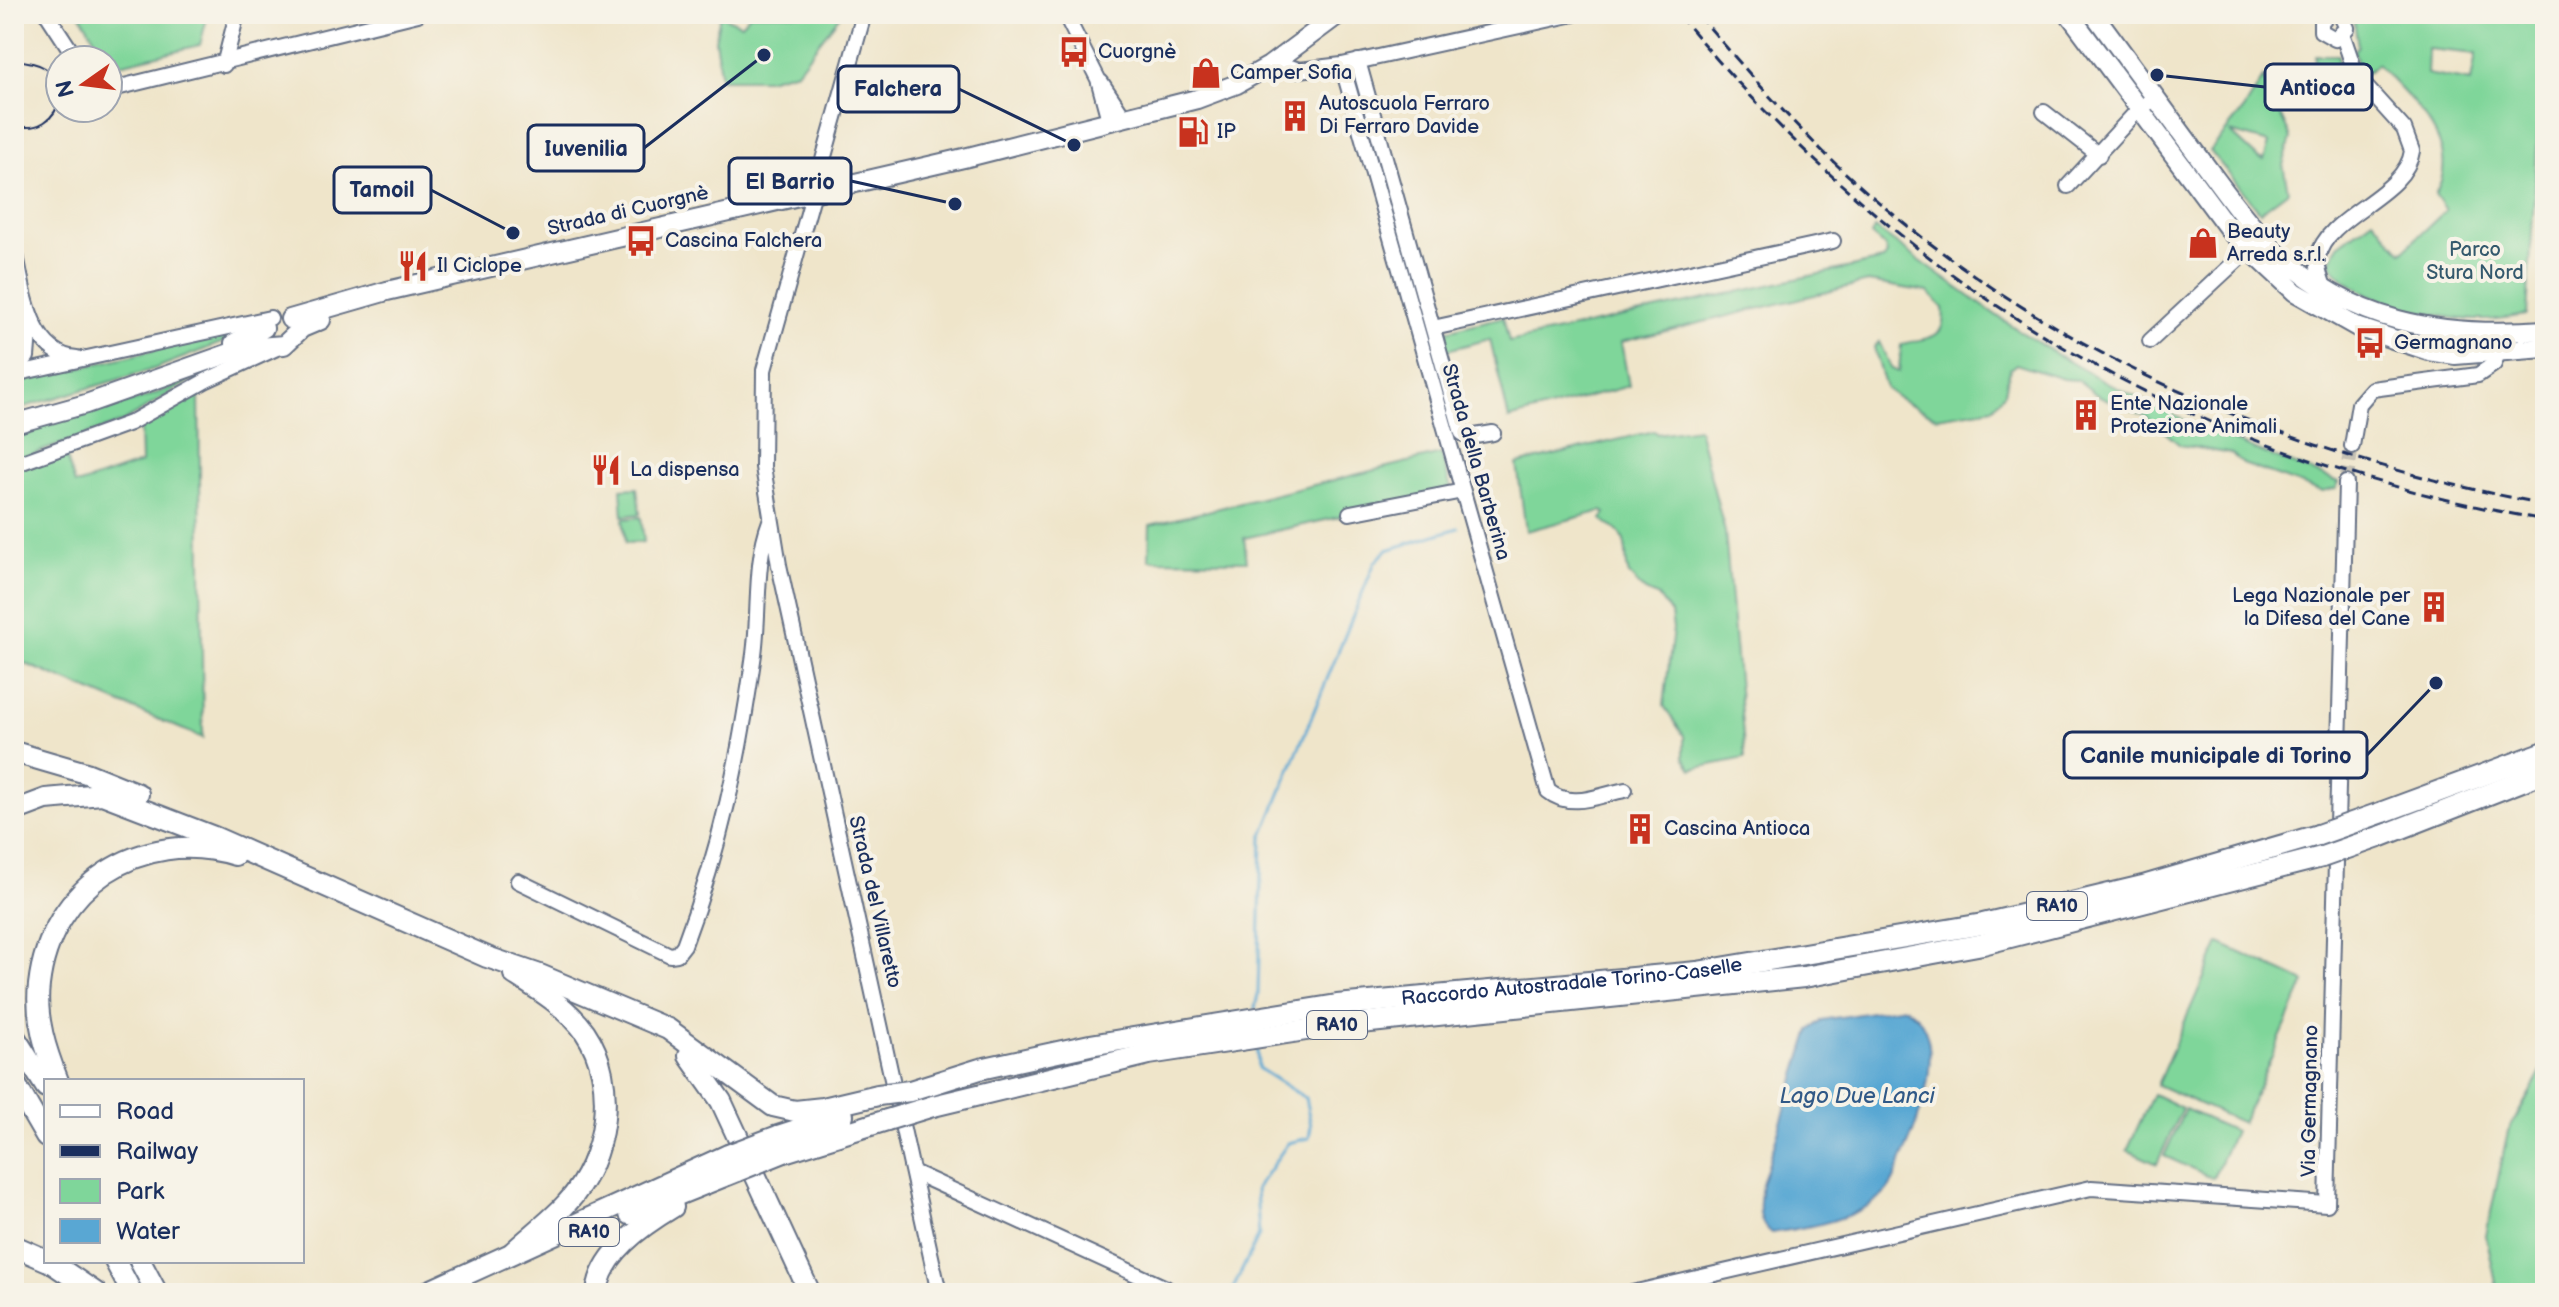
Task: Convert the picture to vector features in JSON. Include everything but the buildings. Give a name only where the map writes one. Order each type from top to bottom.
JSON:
[{"type":"highway","points":[[14,752],[131,790],[214,837]]},
{"type":"highway","name":"Raccordo Autostradale Torino-Caselle","points":[[1793,968],[2143,886],[2318,835],[2466,784],[2545,752]]},
{"type":"highway","name":"Raccordo Autostradale Torino-Caselle","points":[[882,1105],[933,1106],[1041,1077],[1149,1054],[1317,1028],[1983,944],[2322,857],[2545,772]]},
{"type":"highway","points":[[14,811],[46,799],[102,794],[214,837],[487,957],[540,975],[668,1029],[741,1086],[783,1110],[882,1105]]},
{"type":"highway","points":[[57,1079],[39,1017],[38,986],[52,937],[82,889],[106,869],[134,855],[165,849],[198,848],[229,853],[285,870]]},
{"type":"highway","points":[[487,957],[561,1006],[585,1032],[599,1061],[604,1090],[603,1130],[591,1167],[568,1203],[513,1252]]},
{"type":"highway","name":"Raccordo Autostradale Torino-Caselle","points":[[455,1293],[781,1144],[919,1088],[980,1069],[1090,1045],[1337,1005],[1748,975]]},
{"type":"highway","points":[[608,1005],[671,1041],[699,1067],[721,1101],[810,1293]]},
{"type":"highway","points":[[14,1036],[44,1084]]},
{"type":"highway","points":[[14,1082],[44,1134]]},
{"type":"highway","points":[[597,1293],[608,1263],[647,1223],[730,1168]]},
{"type":"highway","name":"Raccordo Autostradale Torino-Caselle","points":[[425,1293],[513,1252],[730,1168]]},
{"type":"highway","points":[[14,1246],[44,1258]]},
{"type":"highway","points":[[52,1263],[96,1293]]},
{"type":"highway","points":[[116,1263],[132,1293]]},
{"type":"highway","points":[[141,1263],[157,1293]]},
{"type":"main road","name":"Strada di Cuorgnè","points":[[14,424],[140,384],[244,348],[278,332],[422,285],[1222,90],[1276,62],[1339,14]]},
{"type":"main road","points":[[2069,14],[2247,251],[2295,292],[2357,327],[2429,351],[2537,340]]},
{"type":"main road","points":[[2094,14],[2253,227],[2292,266],[2365,310],[2495,344]]},
{"type":"street","points":[[47,14],[67,44]]},
{"type":"street","points":[[224,65],[237,14]]},
{"type":"street","points":[[124,87],[224,65],[418,14]]},
{"type":"street","name":"Strada del Villaretto","points":[[864,14],[764,370],[763,467],[770,520],[939,1293]]},
{"type":"street","points":[[1065,14],[1116,118]]},
{"type":"street","points":[[1276,62],[1294,69],[1342,65],[1574,14]]},
{"type":"street","points":[[2324,287],[2318,260],[2325,241],[2401,175],[2412,151],[2404,129],[2357,77],[2343,36],[2347,24],[2338,14],[2321,22],[2323,35],[2331,39],[2343,36]]},
{"type":"street","points":[[1297,46],[1306,61],[1317,69]]},
{"type":"street","name":"Strada della Barberina","points":[[1358,61],[1462,433],[1469,437],[1493,433]]},
{"type":"street","name":"Strada della Barberina","points":[[1342,65],[1548,791],[1559,800],[1574,802],[1625,790]]},
{"type":"street","points":[[2068,186],[2139,109],[2156,98]]},
{"type":"street","points":[[2044,112],[2099,155]]},
{"type":"street","points":[[1433,328],[1833,241]]},
{"type":"street","points":[[14,246],[28,303],[45,346],[74,358],[107,356]]},
{"type":"street","points":[[2150,341],[2247,251]]},
{"type":"street","points":[[14,367],[27,357],[28,303]]},
{"type":"street","name":"Strada di Cuorgnè","points":[[14,374],[107,356],[278,332]]},
{"type":"street","name":"Strada di Cuorgnè","points":[[14,465],[130,423],[207,380],[278,332]]},
{"type":"street","points":[[2352,446],[2359,404],[2372,389],[2488,370],[2495,344]]},
{"type":"street","name":"Via Germagnano","points":[[1632,1293],[2091,1188],[2162,1190],[2327,1204],[2346,483]]},
{"type":"street","points":[[1350,513],[1463,491]]},
{"type":"street","name":"Strada del Villaretto","points":[[518,881],[670,955],[677,954],[684,945],[725,821],[756,639],[763,539],[770,520]]},
{"type":"street","points":[[915,1173],[1166,1288]]},
{"type":"green space","points":[[80,14],[208,14],[200,45],[124,63],[124,44],[98,44]]},
{"type":"green space","points":[[750,14],[841,14],[797,71],[767,79],[721,79],[715,40],[720,15],[741,24]]},
{"type":"green space","name":"Parco Stura Nord","points":[[2353,14],[2545,14],[2527,315],[2477,320],[2418,311],[2355,287],[2330,262],[2337,246],[2373,219],[2402,252],[2446,210],[2435,194],[2442,175],[2443,157],[2429,123],[2377,64],[2364,75],[2359,69],[2354,50],[2358,46]],"holes":[[[2428,49],[2476,54],[2471,82],[2427,74]]]},
{"type":"green space","points":[[2315,55],[2338,55],[2338,71],[2348,80],[2345,108],[2313,107]]},
{"type":"green space","points":[[2263,78],[2291,138],[2283,165],[2288,191],[2260,212],[2210,151],[2245,108]],"holes":[[[2230,132],[2269,143],[2264,160]]]},
{"type":"green space","points":[[1875,228],[2002,319],[2082,369],[2176,416],[2339,482],[2336,489],[2322,492],[2243,464],[2232,454],[2180,445],[2146,416],[2097,395],[2078,380],[2063,379],[2016,364],[2010,369],[2005,392],[1993,408],[1937,417],[1904,402],[1886,389],[1874,347],[1879,342],[1892,369],[1899,372],[1901,345],[1937,334],[1943,320],[1943,308],[1928,292],[1868,282],[1621,342],[1629,386],[1509,419],[1490,339],[1443,351],[1438,333],[1503,317],[1509,342],[1883,260],[1887,254],[1885,247],[1871,235]]},
{"type":"green space","points":[[249,328],[242,335],[154,369],[14,410],[14,383]]},
{"type":"green space","points":[[193,379],[123,422],[14,461],[14,434],[147,397]]},
{"type":"green space","points":[[199,391],[203,738],[14,659],[14,469],[65,452],[75,484],[80,484],[141,463],[140,424]]},
{"type":"green space","points":[[1698,428],[1725,532],[1745,758],[1692,769],[1684,757],[1684,736],[1664,706],[1673,629],[1671,614],[1659,597],[1645,591],[1629,575],[1624,541],[1620,533],[1602,519],[1606,513],[1602,511],[1526,531],[1517,464],[1654,431],[1657,434]]},
{"type":"green space","points":[[1441,454],[1452,492],[1244,538],[1247,561],[1149,560],[1150,525]]},
{"type":"green space","points":[[637,488],[640,514],[623,516],[621,489]]},
{"type":"green space","points":[[641,517],[644,542],[626,543],[623,519]]},
{"type":"green space","points":[[2219,943],[2305,982],[2242,1123],[2157,1085]]},
{"type":"green space","points":[[2545,1065],[2545,1293],[2498,1293],[2486,1235],[2508,1132]]},
{"type":"green space","points":[[2153,1094],[2182,1108],[2157,1164],[2127,1150]]},
{"type":"green space","points":[[2185,1109],[2234,1131],[2213,1178],[2164,1156]]},
{"type":"water","name":"Lago Due Lanci","points":[[1904,1007],[1919,1019],[1927,1035],[1930,1055],[1918,1119],[1893,1182],[1881,1197],[1857,1212],[1829,1222],[1771,1233],[1761,1217],[1762,1184],[1810,1030],[1822,1020]]},
{"type":"waterway","points":[[1255,1008],[1258,994],[1262,838],[1375,562],[1387,550],[1458,528]]},
{"type":"waterway","points":[[1231,1293],[1259,1235],[1256,1189],[1288,1143],[1309,1138],[1311,1126],[1305,1098],[1258,1068],[1257,1048]]},
{"type":"tunnel","points":[[2346,483],[2352,446]]},
{"type":"tram line","points":[[14,60],[44,68]]},
{"type":"tram line","points":[[14,125],[30,127],[44,122]]},
{"type":"railway","points":[[1678,14],[1767,113],[1861,202],[1960,280],[2065,348],[2175,406],[2292,454],[2415,492],[2545,520]]},
{"type":"railway","points":[[1698,14],[1749,73],[1838,166],[1914,231],[1995,289],[2079,341],[2167,386],[2258,424],[2352,457],[2447,483],[2545,504]]},
{"type":"place","name":"Cuorgnè","points":[[1074,52]]},
{"type":"place","name":"Iuvenilia","points":[[764,55]]},
{"type":"place","name":"Camper Sofia","points":[[1206,73]]},
{"type":"place","name":"Antioca","points":[[2157,75]]},
{"type":"place","name":"Autoscuola Ferraro Di Ferraro Davide","points":[[1295,116]]},
{"type":"place","name":"IP","points":[[1193,132]]},
{"type":"place","name":"Falchera","points":[[1074,145]]},
{"type":"place","name":"El Barrio","points":[[955,204]]},
{"type":"place","name":"Tamoil","points":[[513,233]]},
{"type":"place","name":"Cascina Falchera","points":[[641,241]]},
{"type":"place","name":"Beauty Arreda s.r.l.","points":[[2203,243]]},
{"type":"place","name":"Il Ciclope","points":[[413,266]]},
{"type":"place","name":"Germagnano","points":[[2370,343]]},
{"type":"place","name":"Ente Nazionale Protezione Animali","points":[[2086,415]]},
{"type":"place","name":"La dispensa","points":[[606,470]]},
{"type":"place","name":"Lega Nazionale per la Difesa del Cane","points":[[2434,607]]},
{"type":"place","name":"Canile municipale di Torino","points":[[2436,683]]},
{"type":"place","name":"Cascina Antioca","points":[[1640,829]]}]
